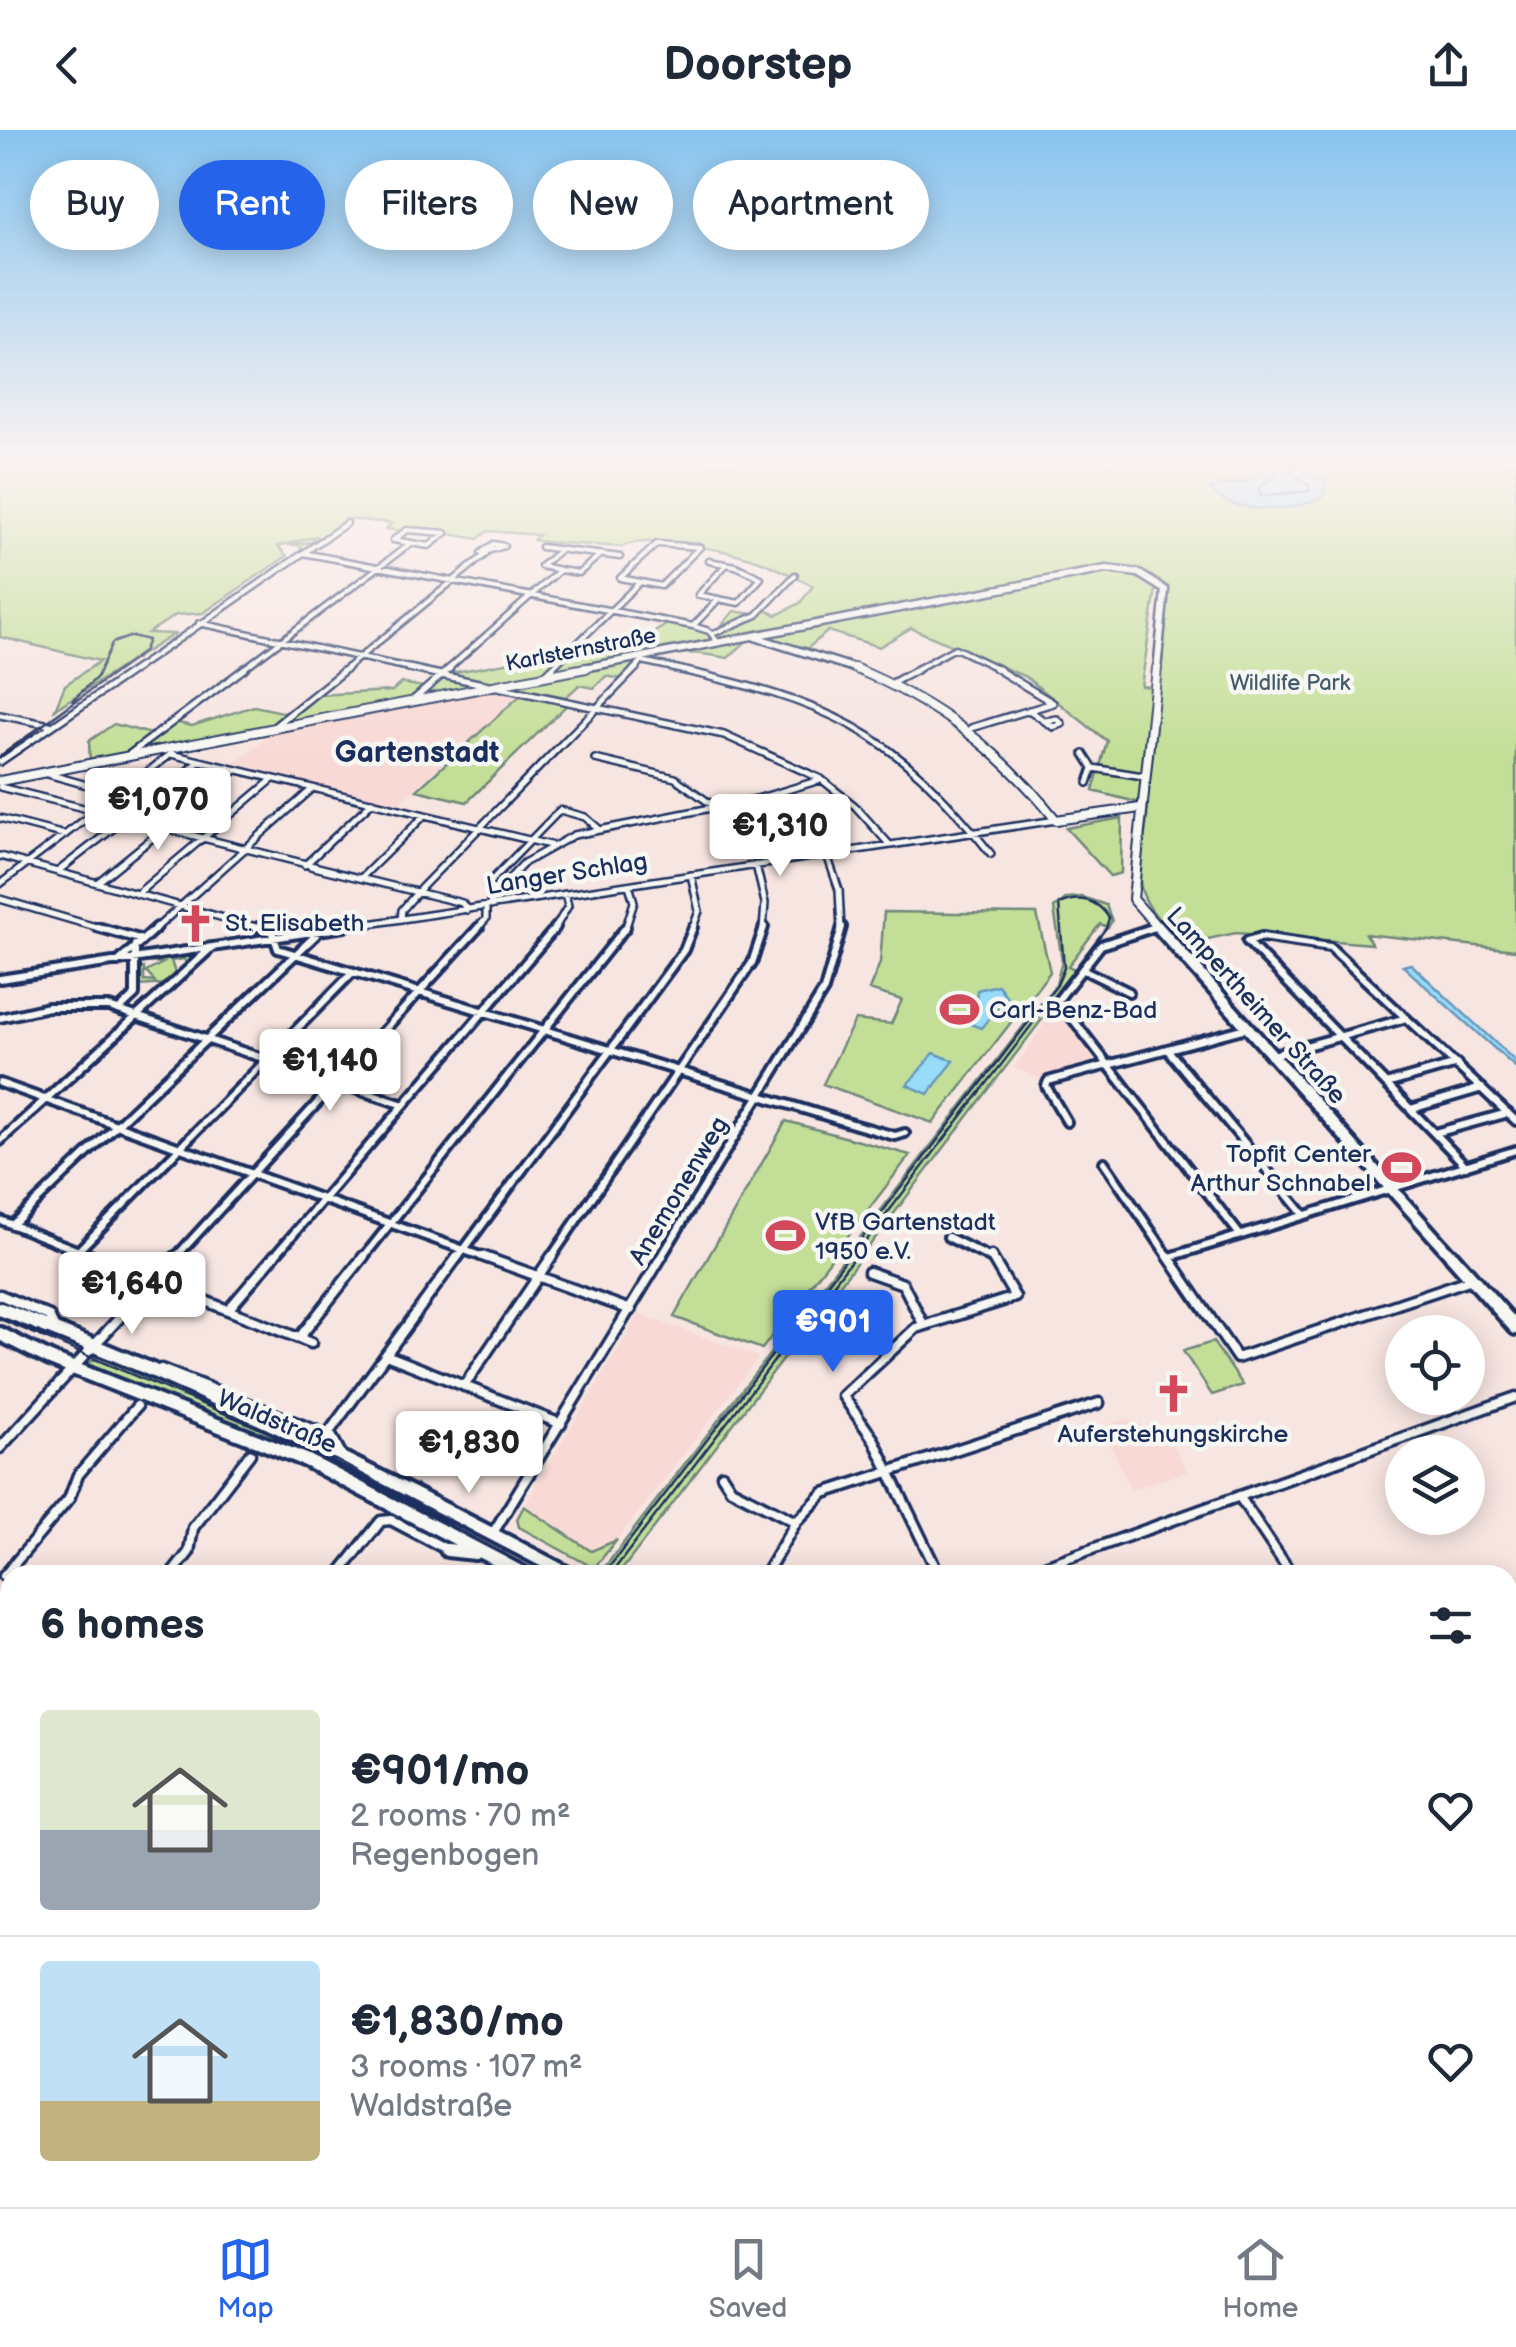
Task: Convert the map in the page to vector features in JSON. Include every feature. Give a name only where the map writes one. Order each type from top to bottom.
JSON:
[{"type":"street","points":[[0,762],[291,561]]},
{"type":"street","points":[[345,561],[693,626],[715,638],[753,618],[794,574]]},
{"type":"street","points":[[127,756],[386,561]]},
{"type":"street","points":[[274,727],[478,561]]},
{"type":"street","points":[[547,561],[541,566],[579,574],[593,561]]},
{"type":"street","points":[[638,561],[620,578],[661,586],[686,561]]},
{"type":"street","points":[[710,561],[727,564],[762,578],[739,603],[698,595],[727,564]]},
{"type":"street","points":[[413,700],[560,570]]},
{"type":"street","name":"Karlsternstraße","points":[[0,784],[44,772],[170,751],[545,674],[640,659],[715,638],[749,636],[1090,570],[1136,572],[1165,590]]},
{"type":"street","points":[[758,581],[782,585]]},
{"type":"street","points":[[545,674],[640,582]]},
{"type":"street","name":"Lampertheimer Straße","points":[[1165,590],[1131,892],[1155,928],[1516,1328]]},
{"type":"street","points":[[693,626],[718,599]]},
{"type":"street","points":[[199,623],[724,735],[822,779],[853,804],[890,845]]},
{"type":"street","points":[[749,636],[842,660],[894,682],[970,728],[1056,820]]},
{"type":"street","points":[[894,682],[955,648],[1017,678],[1053,703],[970,728]]},
{"type":"street","points":[[401,920],[402,910],[640,659],[781,695],[854,725],[925,776],[991,854]]},
{"type":"street","points":[[1029,710],[1045,722]]},
{"type":"street","points":[[0,714],[52,725]]},
{"type":"street","points":[[0,884],[170,751],[550,845]]},
{"type":"street","points":[[1084,754],[1093,768],[1143,776]]},
{"type":"street","points":[[594,759],[676,778],[715,806]]},
{"type":"street","points":[[57,872],[200,761]]},
{"type":"street","points":[[1088,783],[1093,768]]},
{"type":"street","points":[[97,883],[236,770]]},
{"type":"street","points":[[44,772],[44,776],[119,794]]},
{"type":"street","points":[[136,894],[274,778]]},
{"type":"street","points":[[0,1448],[486,919],[490,899],[497,891],[550,845],[598,828],[715,806],[822,779]]},
{"type":"street","points":[[0,784],[201,840],[462,902],[467,910]]},
{"type":"street","points":[[118,962],[313,788]]},
{"type":"street","points":[[0,798],[11,790]]},
{"type":"street","points":[[304,866],[372,802]]},
{"type":"street","name":"Langer Schlag","points":[[0,980],[1140,808]]},
{"type":"street","points":[[497,891],[487,885],[560,810],[585,818],[598,828]]},
{"type":"street","points":[[361,878],[425,815]]},
{"type":"street","points":[[0,818],[65,835]]},
{"type":"street","name":"Anemonenweg","points":[[492,1534],[836,965],[844,919],[838,879],[826,855]]},
{"type":"street","points":[[0,856],[272,931],[278,949],[296,955],[895,1136],[905,1133]]},
{"type":"street","points":[[464,1386],[752,962],[764,935],[768,911],[756,865]]},
{"type":"street","points":[[326,1435],[694,930],[699,911],[691,875]]},
{"type":"street","points":[[299,1338],[625,931],[634,902],[628,884]]},
{"type":"street","points":[[228,1310],[563,919],[568,906],[565,894]]},
{"type":"street","points":[[0,900],[138,942]]},
{"type":"street","points":[[1155,928],[1108,940],[1058,1000],[1240,1235]]},
{"type":"street","points":[[12,1225],[316,935]]},
{"type":"street","points":[[1466,1166],[1247,941],[1262,937],[1326,944],[1516,1121]]},
{"type":"street","points":[[119,1010],[135,995],[138,942]]},
{"type":"street","points":[[0,1141],[211,948]]},
{"type":"street","points":[[1082,970],[1129,992]]},
{"type":"street","points":[[78,1251],[353,972]]},
{"type":"street","points":[[0,1018],[68,1005],[119,1010],[404,1105]]},
{"type":"street","points":[[1270,1056],[1404,1019]]},
{"type":"street","points":[[1067,1122],[1046,1086],[1048,1081],[1246,1028]]},
{"type":"street","points":[[1167,1049],[1304,1214]]},
{"type":"street","points":[[1386,1084],[1456,1064]]},
{"type":"street","points":[[0,1083],[630,1310]]},
{"type":"street","points":[[1411,1109],[1482,1088]]},
{"type":"street","points":[[1434,1133],[1508,1113]]},
{"type":"street","points":[[1170,1256],[1516,1150]]},
{"type":"street","points":[[1104,1162],[1238,1358],[1472,1279]]},
{"type":"street","points":[[0,1220],[311,1343]]},
{"type":"street","points":[[934,1565],[890,1470],[843,1396],[878,1359],[924,1324],[1015,1296],[990,1255],[948,1237]]},
{"type":"street","points":[[869,1272],[902,1284],[924,1324]]},
{"type":"street","name":"Waldstraße","points":[[0,1296],[48,1316],[56,1332]]},
{"type":"street","name":"Waldstraße","points":[[0,1309],[94,1344],[341,1454],[551,1565]]},
{"type":"street","name":"Waldstraße","points":[[0,1334],[306,1460],[506,1565]]},
{"type":"street","points":[[386,1356],[561,1424]]},
{"type":"street","name":"Waldstraße","points":[[150,1370],[170,1369],[326,1435],[341,1454]]},
{"type":"street","points":[[1048,1565],[1516,1397]]},
{"type":"street","points":[[771,1565],[796,1522],[824,1493],[1099,1403]]},
{"type":"street","points":[[14,1565],[69,1499],[78,1475],[136,1406]]},
{"type":"street","points":[[179,1565],[189,1552],[193,1528],[250,1454]]},
{"type":"street","points":[[722,1475],[732,1489],[796,1522]]},
{"type":"street","points":[[1240,1496],[1285,1565]]},
{"type":"street","points":[[346,1565],[381,1522],[391,1520],[446,1550],[485,1554]]},
{"type":"shaded area","points":[[504,689],[522,693],[396,806],[231,766],[271,734]]},
{"type":"shaded area","points":[[1055,1008],[1096,1062],[1038,1078],[1014,1068]]},
{"type":"shaded area","points":[[639,1314],[759,1357],[617,1540],[597,1545],[591,1551],[524,1506]]},
{"type":"shaded area","points":[[1126,1419],[1149,1428],[1163,1427],[1187,1471],[1131,1490],[1106,1435],[1110,1433],[1106,1426]]},
{"type":"green space","points":[[0,561],[280,561],[203,613],[176,615],[148,633],[174,634],[55,709],[65,685],[100,661],[0,637]]},
{"type":"green space","name":"Wildlife Park","points":[[758,561],[1516,561],[1516,950],[1365,934],[1372,944],[1236,933],[1208,939],[1188,927],[1171,932],[1146,901],[1141,887],[1148,805],[1093,791],[1107,741],[1026,677],[911,628],[879,647],[828,631],[808,648],[751,637],[728,658],[685,653],[658,657],[621,679],[606,676],[594,688],[579,685],[566,697],[497,683],[90,761],[89,741],[114,724],[155,735],[174,722],[192,726],[254,706],[292,714],[315,695],[392,691],[401,683],[428,688],[444,674],[528,659],[534,653],[565,657],[587,645],[643,636],[668,623],[716,632],[734,611],[758,615],[764,609],[777,615],[800,603],[813,586]],"holes":[[[1156,589],[1165,591],[1151,687],[1141,686]]]},
{"type":"green space","points":[[524,692],[570,702],[467,802],[417,790]]},
{"type":"green space","points":[[1122,818],[1121,873],[1110,876],[1066,828]]},
{"type":"green space","points":[[1082,897],[1106,905],[1112,921],[1108,927],[1100,924],[1068,966],[1079,971],[626,1565],[606,1565],[1056,984],[1062,961],[1054,908],[1067,898]]},
{"type":"green space","name":"Carl-Benz-Bad","points":[[884,912],[1037,914],[1050,972],[933,1123],[823,1084],[855,1020],[891,1024],[902,1000],[869,990],[880,963]]},
{"type":"green space","points":[[197,953],[200,956],[188,967],[184,959],[171,961],[175,973],[184,969],[167,984],[139,986],[138,968],[144,968],[144,981],[155,982],[146,972],[163,963],[139,962]]},
{"type":"green space","name":"VfB Gartenstadt 1950 e.V.","points":[[786,1121],[910,1155],[762,1349],[674,1317]]},
{"type":"green space","points":[[1213,1342],[1243,1385],[1212,1395],[1183,1351]]},
{"type":"green space","points":[[101,1355],[342,1461],[438,1511],[423,1517],[330,1466],[88,1364]]},
{"type":"green space","points":[[524,1506],[591,1551],[617,1540],[596,1565],[589,1565],[519,1527],[517,1519]]},
{"type":"water","points":[[1411,964],[1516,1062],[1516,1068],[1403,966]]},
{"type":"water","points":[[998,985],[1007,997],[981,1028],[965,1022],[976,1003],[977,990]]},
{"type":"water","points":[[934,1053],[954,1061],[928,1094],[907,1085]]},
{"type":"tram line","points":[[0,756],[143,652],[148,640],[132,636],[112,643],[97,677],[73,700]]},
{"type":"tram line","points":[[611,1565],[1057,985],[1064,968],[1059,904],[1080,899],[1099,907],[1109,918],[1106,928],[618,1565]]},
{"type":"tram line","points":[[0,1319],[337,1461],[535,1565]]},
{"type":"place","name":"St. Elisabeth","points":[[195,923]]},
{"type":"place","name":"Carl-Benz-Bad","points":[[959,1010]]},
{"type":"place","name":"Topfit Center Arthur Schnabel","points":[[1401,1168]]},
{"type":"place","name":"VfB Gartenstadt 1950 e.V.","points":[[785,1236]]},
{"type":"place","name":"Auferstehungskirche","points":[[1173,1393]]},
{"type":"district","name":"Gartenstadt","points":[[417,753]]}]
